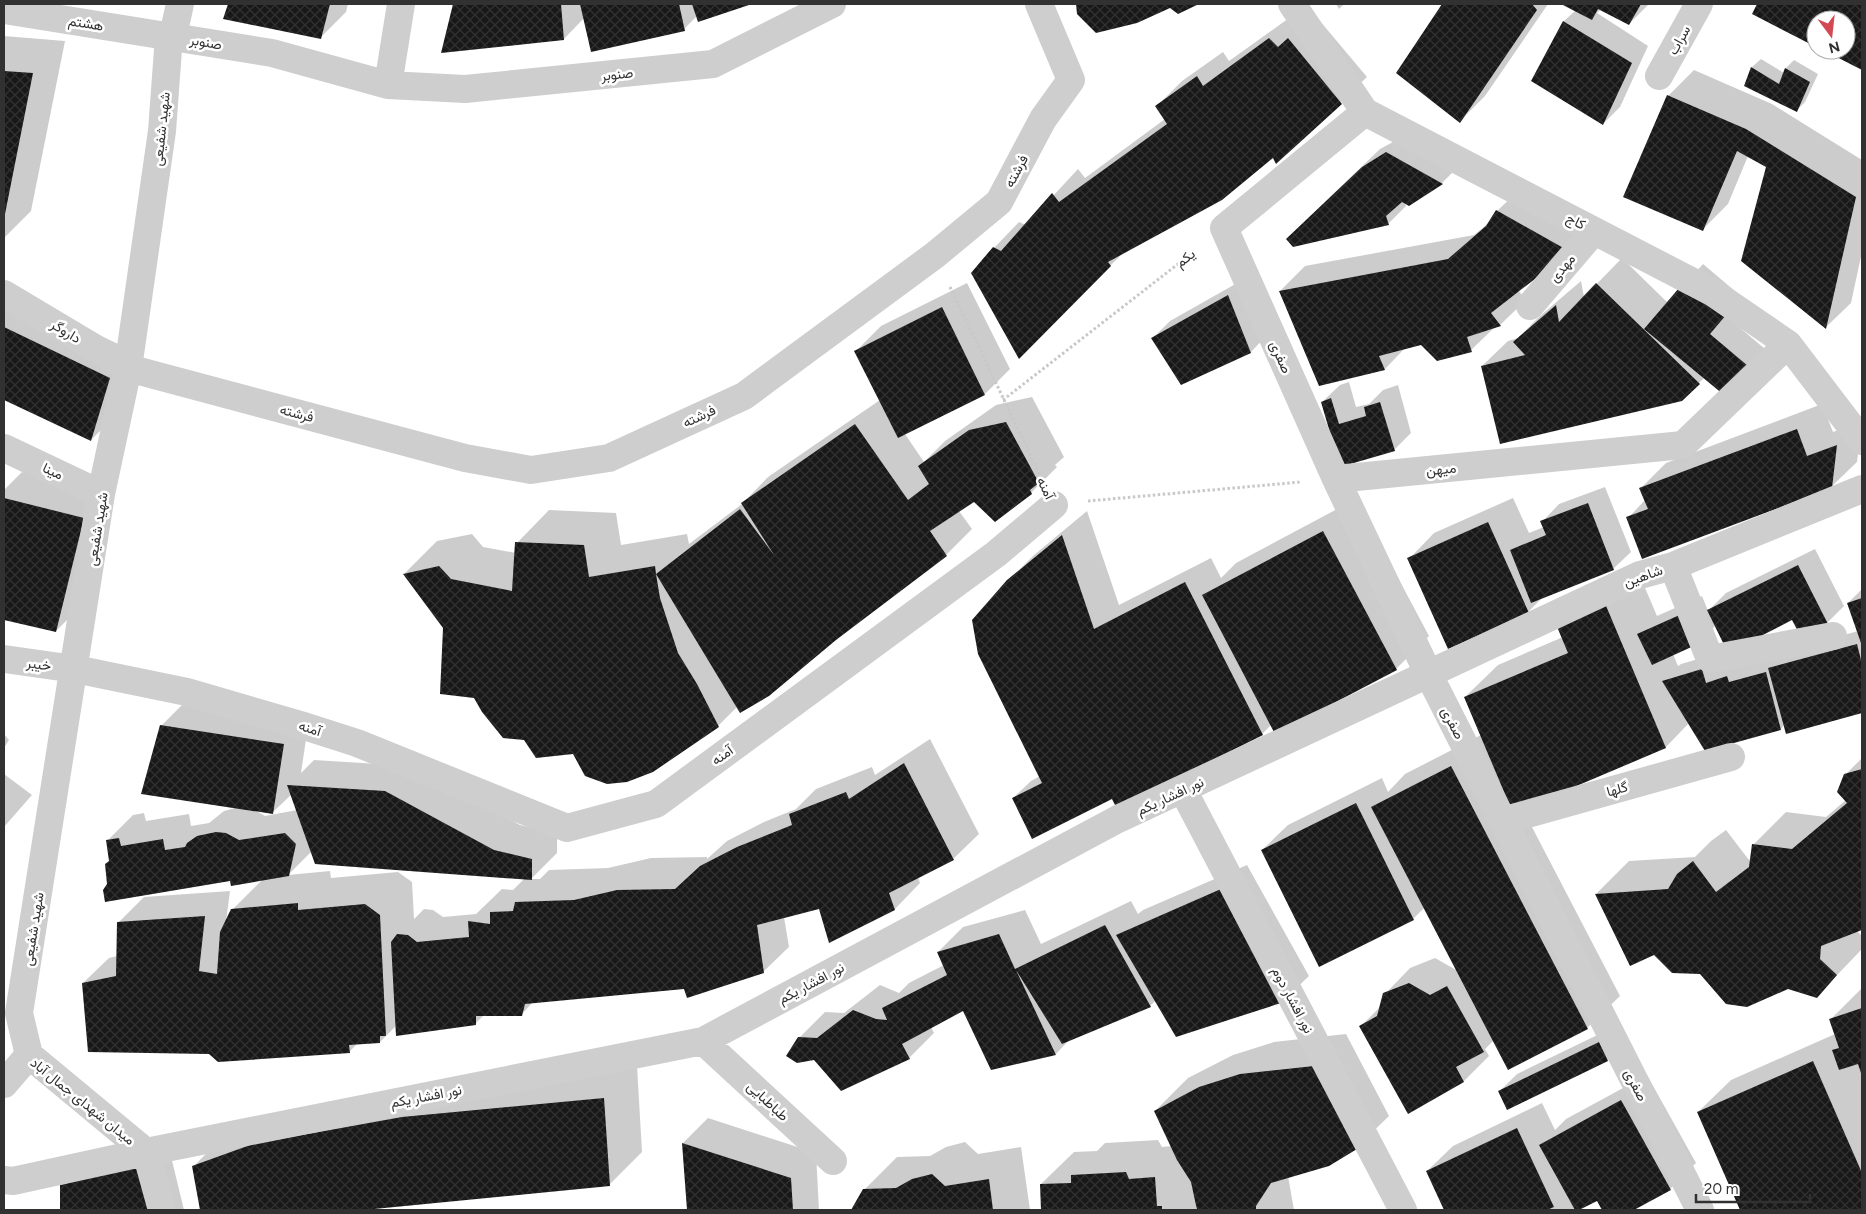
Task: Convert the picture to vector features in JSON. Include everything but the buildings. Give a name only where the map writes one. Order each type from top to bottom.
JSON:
[{"type":"street","name":"شهید شفیعی","points":[[29,1055],[19,1013],[102,494],[128,368],[162,131],[169,36],[174,31],[180,4]]},
{"type":"street","points":[[388,85],[401,4]]},
{"type":"street","name":"صنوبر","points":[[169,36],[272,53],[388,85],[465,89],[713,64],[832,4]]},
{"type":"street","name":"فرشته","points":[[128,368],[464,458],[531,470],[609,458],[744,396],[935,255],[999,202],[1043,120],[1071,80],[1039,4]]},
{"type":"street","name":"کاج","points":[[1292,4],[1365,112],[1712,292],[1788,344],[1862,441]]},
{"type":"street","name":"سراب","points":[[1660,76],[1700,4]]},
{"type":"street","name":"هشتم","points":[[4,10],[169,36]]},
{"type":"street","points":[[1224,228],[1365,112]]},
{"type":"street","name":"صفری","points":[[1224,228],[1336,479],[1428,673],[1700,1210]]},
{"type":"street","name":"مهدی","points":[[1530,306],[1594,231]]},
{"type":"street","name":"داروگر","points":[[4,294],[128,368]]},
{"type":"street","name":"میهن","points":[[1336,479],[1684,445],[1788,344]]},
{"type":"street","name":"مینا","points":[[4,448],[102,494]]},
{"type":"street","name":"شاهین","points":[[1428,673],[1640,575],[1673,566],[1862,490]]},
{"type":"street","name":"آمنه","points":[[75,669],[188,692],[307,726],[357,743],[567,828],[656,804],[996,554],[1054,505]]},
{"type":"street","points":[[1673,566],[1710,659],[1832,636]]},
{"type":"street","name":"خیبر","points":[[4,659],[75,669]]},
{"type":"street","name":"نور افشار یکم","points":[[146,1152],[703,1041],[1118,819],[1428,673]]},
{"type":"street","name":"گلها","points":[[1502,821],[1731,757]]},
{"type":"street","name":"نور افشار دوم","points":[[1183,790],[1403,1210]]},
{"type":"street","name":"طباطبایی","points":[[703,1041],[833,1161]]},
{"type":"street","name":"میدان شهدای جمال آباد","points":[[4,1084],[29,1055],[146,1152]]},
{"type":"street","points":[[146,1152],[162,1210]]},
{"type":"street","name":"میدان شهدای جمال آباد","points":[[4,1180],[13,1181],[146,1152]]},
{"type":"path","name":"یکم","points":[[1003,400],[1224,228]]},
{"type":"path","name":"آمنه","points":[[935,255],[1054,505]]},
{"type":"path","points":[[1054,505],[1111,498],[1336,479]]}]
